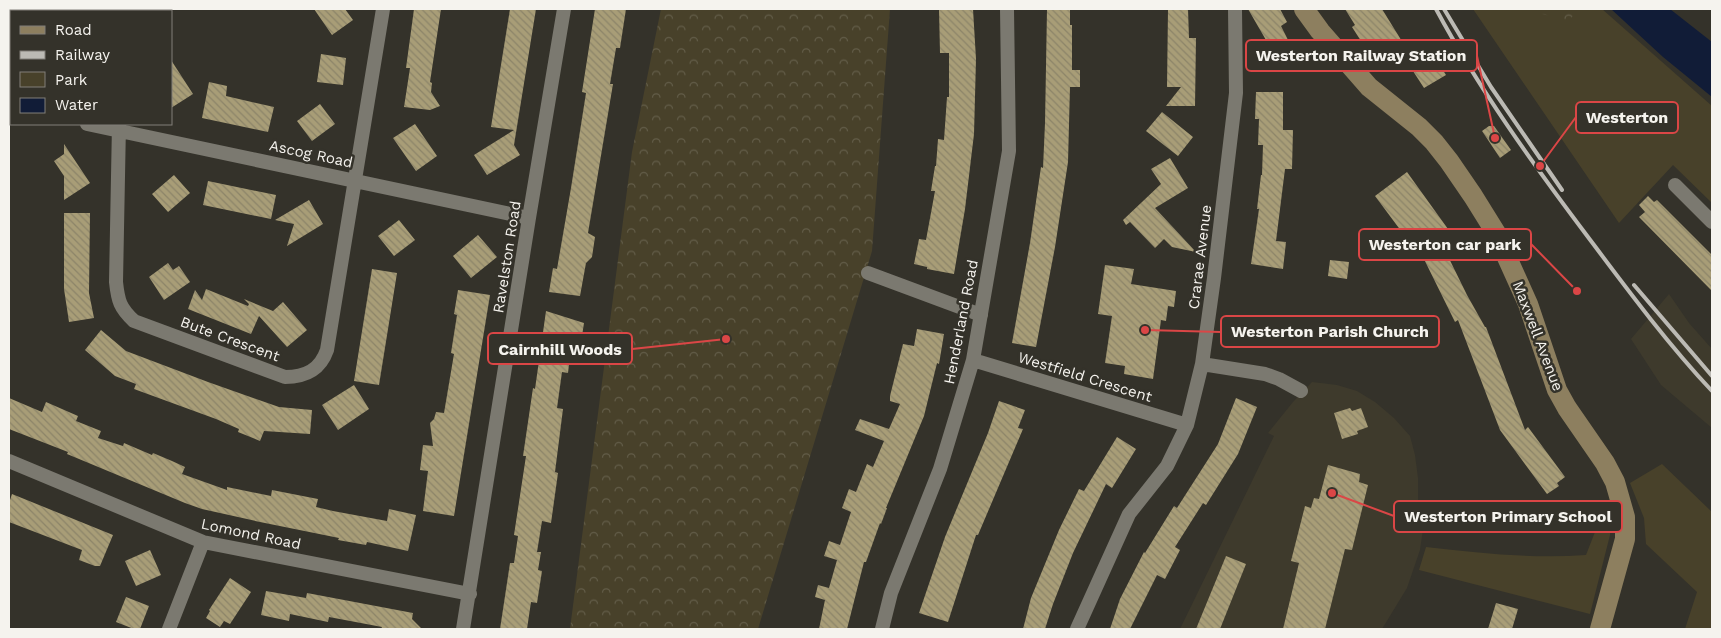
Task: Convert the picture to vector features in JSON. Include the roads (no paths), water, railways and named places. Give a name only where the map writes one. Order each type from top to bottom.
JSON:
[{"type":"street","name":"Bute Crescent","points":[[119,127],[116,282],[118,299],[123,311],[134,321],[285,377],[297,377],[310,373],[318,367],[327,350],[383,9]]},
{"type":"street","name":"Ravelston Road","points":[[464,629],[564,9]]},
{"type":"street","name":"Henderland Road","points":[[882,629],[891,593],[940,469],[973,360],[1008,151],[1007,9]]},
{"type":"street","name":"Crarae Avenue","points":[[1077,629],[1129,514],[1166,466],[1187,426],[1202,364],[1236,93],[1235,9]]},
{"type":"street","name":"Maxwell Avenue","points":[[1304,9],[1320,31],[1369,87],[1419,126],[1434,142],[1473,196],[1496,233],[1528,304],[1557,390],[1567,408],[1605,463],[1615,482],[1625,516],[1625,539],[1600,629]]},
{"type":"street","name":"Ascog Road","points":[[98,125],[119,127],[529,218]]},
{"type":"street","points":[[1675,185],[1712,222]]},
{"type":"street","points":[[868,273],[980,315]]},
{"type":"street","name":"Westfield Crescent","points":[[973,360],[1187,426]]},
{"type":"street","points":[[1202,364],[1265,374],[1301,391]]},
{"type":"street","name":"Lomond Road","points":[[9,461],[203,542],[470,594]]},
{"type":"street","points":[[169,629],[203,542]]},
{"type":"water","points":[[1611,9],[1670,9],[1712,42],[1712,97],[1663,57]]},
{"type":"railway","points":[[1436,9],[1488,97],[1547,182],[1648,316],[1712,391]]},
{"type":"railway","points":[[1444,9],[1491,87],[1562,190]]},
{"type":"railway","points":[[1634,285],[1712,376]]},
{"type":"place","name":"Westerton Railway Station","points":[[1495,138]]},
{"type":"place","name":"Westerton","points":[[1540,166]]},
{"type":"place","name":"Westerton car park","points":[[1577,291]]},
{"type":"place","name":"Westerton Parish Church","points":[[1145,330]]},
{"type":"place","name":"Cairnhill Woods","points":[[726,339]]},
{"type":"place","name":"Westerton Primary School","points":[[1332,493]]}]
